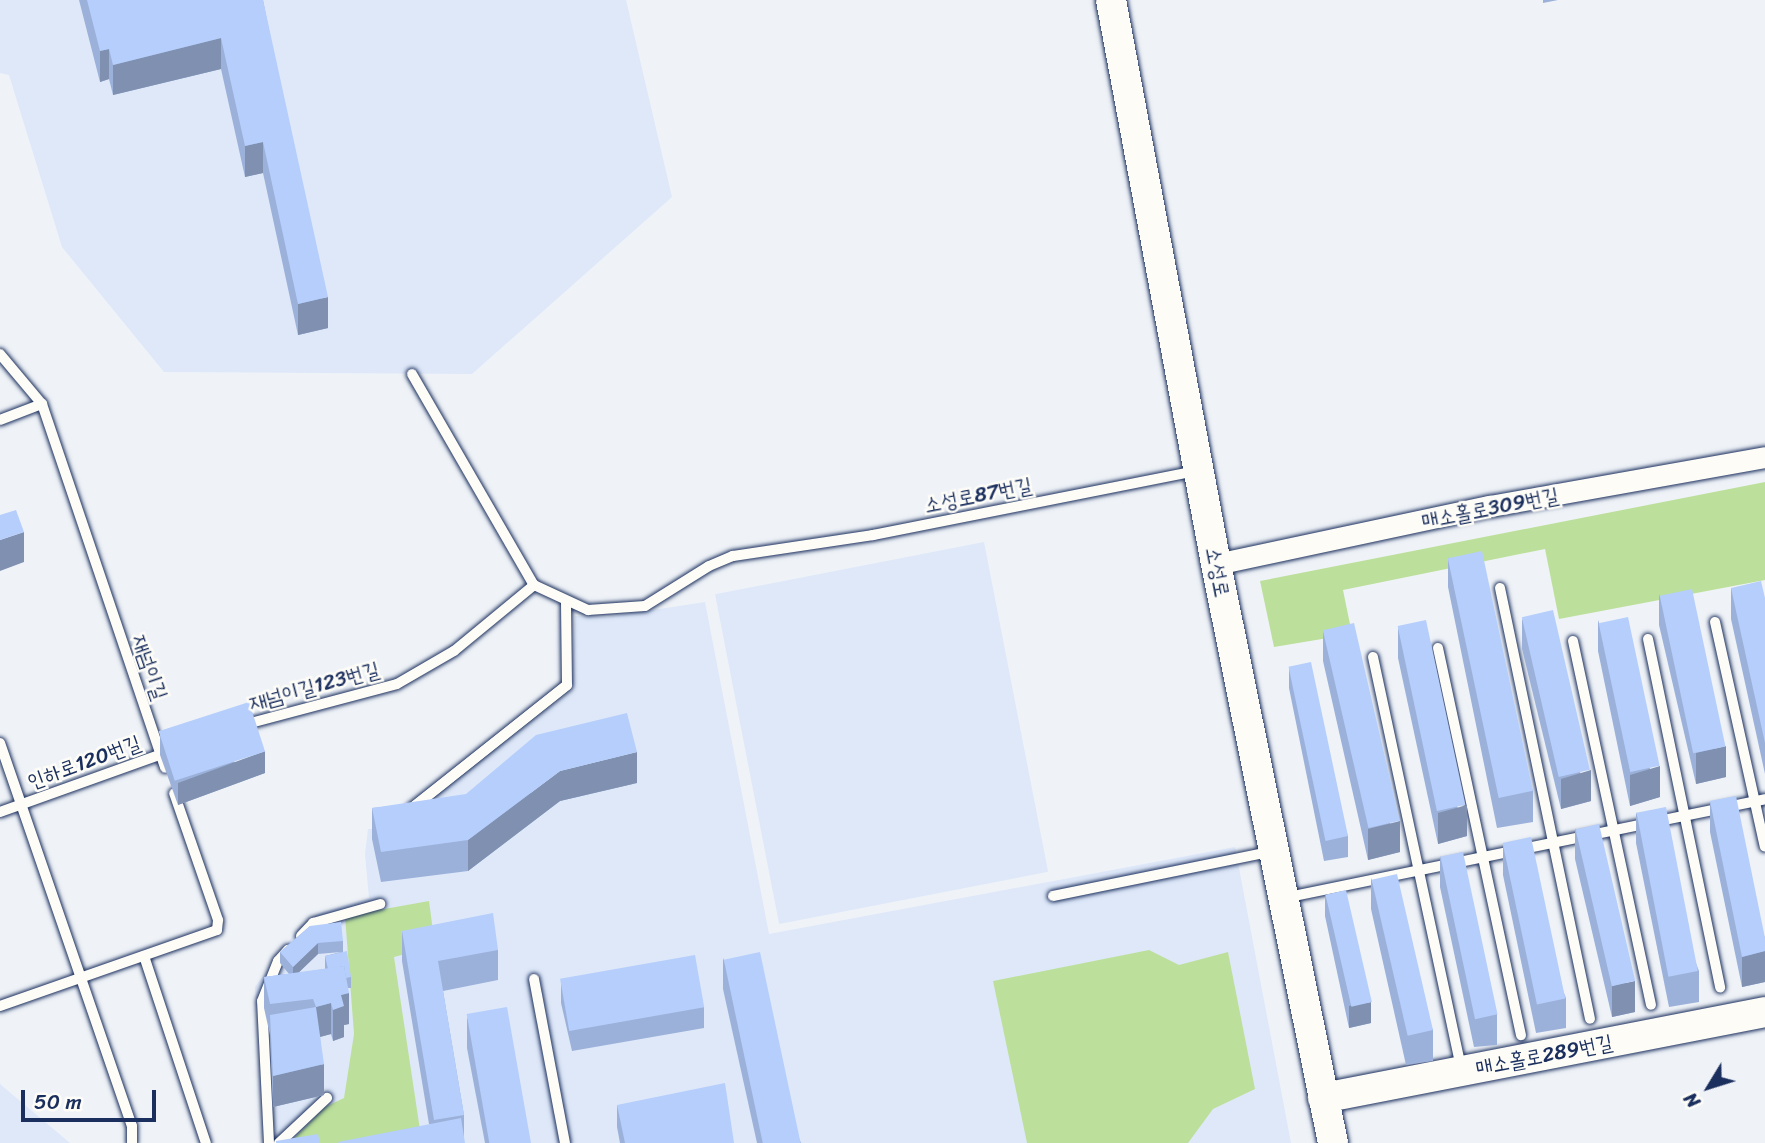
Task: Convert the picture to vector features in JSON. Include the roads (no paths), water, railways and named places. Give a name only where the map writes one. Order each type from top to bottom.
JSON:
[{"type":"main road","name":"소성로","points":[[1111,0],[1216,564],[1333,1143]]},
{"type":"main road","name":"매소홀로289번길","points":[[1324,1098],[1765,1012]]},
{"type":"street","name":"매소홀로309번길","points":[[1216,564],[1490,506],[1765,457]]},
{"type":"lane","name":"재넘이길","points":[[0,354],[42,404],[218,920],[217,930],[0,1006]]},
{"type":"lane","points":[[399,818],[567,685],[566,602],[534,585],[412,374]]},
{"type":"lane","points":[[0,420],[42,404]]},
{"type":"lane","name":"소성로87번길","points":[[566,602],[588,610],[645,606],[709,566],[763,550],[873,535],[1199,471]]},
{"type":"lane","name":"재넘이길123번길","points":[[236,728],[279,712],[397,684],[454,650],[534,585]]},
{"type":"lane","points":[[1500,589],[1590,1019]]},
{"type":"lane","points":[[1715,622],[1760,800],[1765,847]]},
{"type":"lane","points":[[1648,639],[1720,988]]},
{"type":"lane","points":[[1573,641],[1651,1005]]},
{"type":"lane","points":[[1438,648],[1521,1035]]},
{"type":"lane","points":[[1373,657],[1461,1071]]},
{"type":"lane","points":[[0,743],[21,804]]},
{"type":"lane","points":[[160,755],[173,751]]},
{"type":"lane","name":"인하로120번길","points":[[0,812],[160,755]]},
{"type":"lane","points":[[1283,898],[1760,800]]},
{"type":"lane","name":"인하로120번길","points":[[21,804],[81,978]]},
{"type":"lane","points":[[1054,896],[1274,851]]},
{"type":"lane","points":[[269,1143],[262,1001],[278,961],[313,923],[380,904]]},
{"type":"lane","points":[[144,956],[206,1143]]},
{"type":"lane","points":[[81,978],[132,1126],[132,1143]]},
{"type":"lane","points":[[534,979],[565,1143]]},
{"type":"lane","points":[[279,1143],[327,1098]]}]
